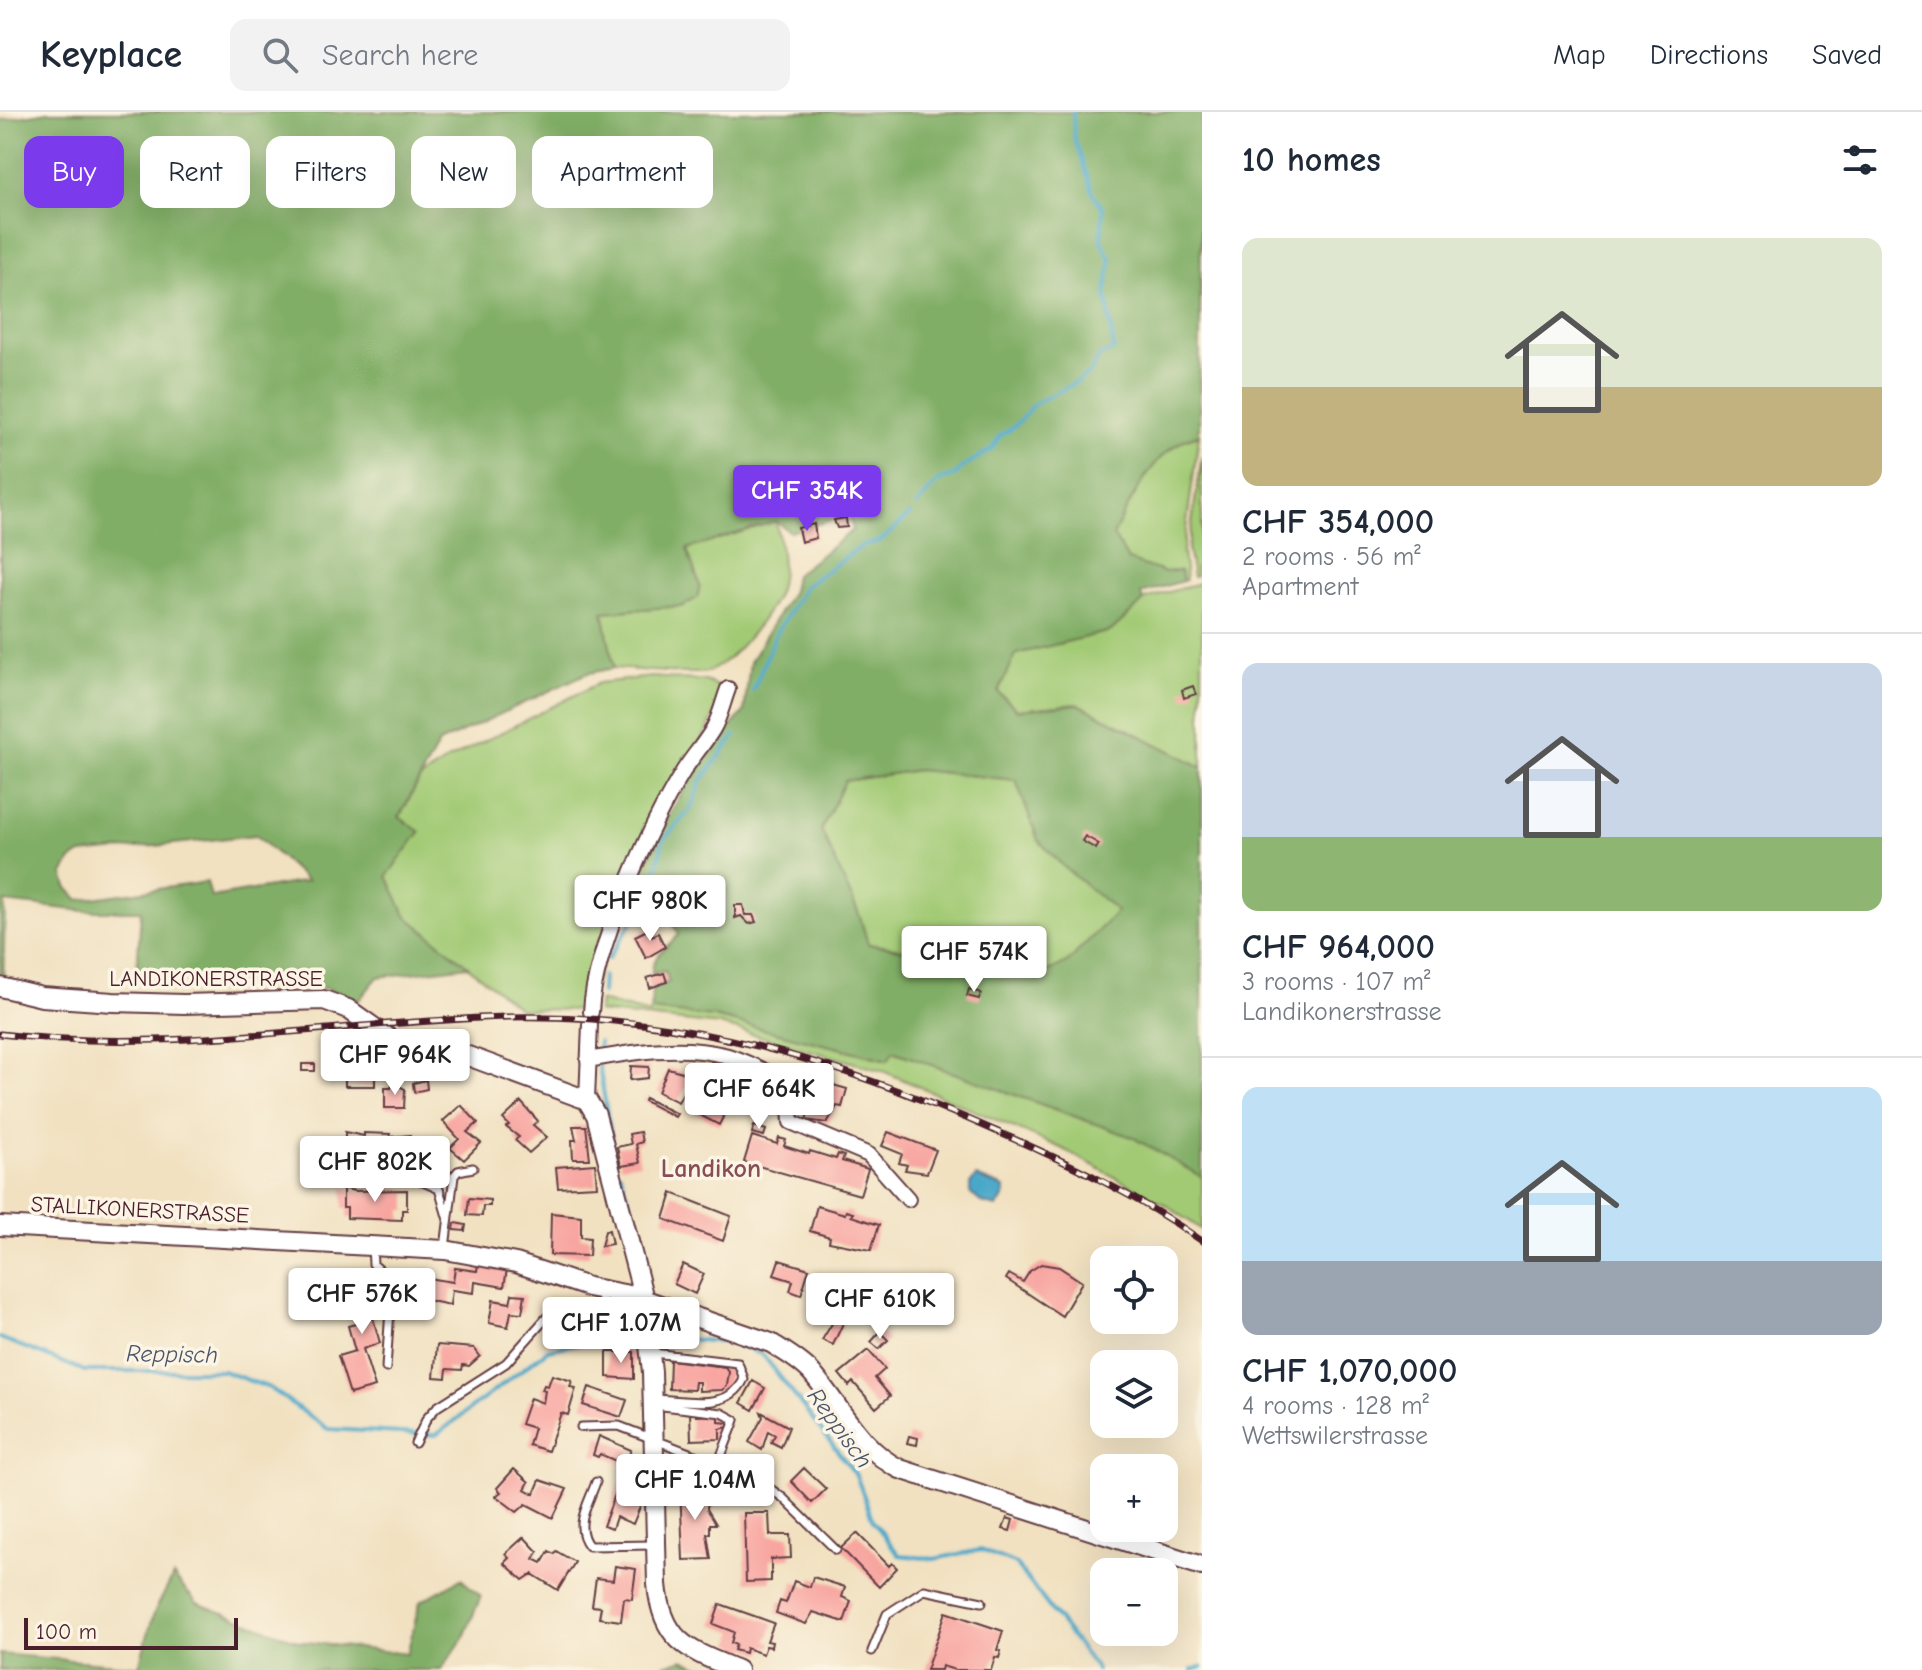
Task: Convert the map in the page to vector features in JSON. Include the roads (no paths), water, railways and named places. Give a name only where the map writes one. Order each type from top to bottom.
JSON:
[{"type":"street","points":[[728,689],[714,728],[684,771],[652,834],[599,962],[590,1018],[587,1100],[596,1115],[644,1299],[648,1326],[659,1604],[667,1625],[689,1649],[738,1670]]},
{"type":"street","name":"LANDIKONERSTRASSE","points":[[0,987],[42,997],[113,1002],[184,1004],[324,1000],[348,1009],[393,1041],[449,1049],[587,1100]]},
{"type":"street","points":[[588,1060],[629,1053],[693,1051],[725,1055],[753,1067],[788,1084],[791,1122],[869,1155],[908,1199]]},
{"type":"street","name":"STALLIKONERSTRASSE","points":[[0,1226],[445,1250],[516,1263],[644,1299],[771,1343],[791,1355],[810,1371],[872,1450],[900,1469],[1202,1566]]},
{"type":"lane","points":[[445,1250],[454,1176],[458,1171],[473,1168]]},
{"type":"lane","points":[[355,1175],[414,1178],[439,1189],[448,1220]]},
{"type":"lane","points":[[372,1244],[373,1264],[392,1281],[386,1368]]},
{"type":"lane","points":[[415,1443],[427,1418],[437,1407],[506,1363],[547,1317],[559,1311],[592,1310],[601,1302],[604,1290]]},
{"type":"lane","points":[[650,1350],[738,1363],[744,1379],[739,1390],[728,1399],[653,1402]]},
{"type":"lane","points":[[653,1402],[722,1413],[735,1420],[718,1464]]},
{"type":"lane","points":[[581,1427],[619,1426],[757,1479],[783,1498],[836,1550]]},
{"type":"lane","points":[[596,1482],[580,1525],[581,1536],[589,1546],[657,1545]]},
{"type":"lane","points":[[872,1651],[887,1614],[924,1590],[982,1602]]},
{"type":"water","points":[[976,1177],[1004,1188],[1005,1194],[997,1207],[982,1203],[970,1193],[970,1184]]},
{"type":"waterway","points":[[916,506],[938,481],[956,475],[961,468],[992,449],[999,437],[1016,425],[1034,404],[1077,382],[1092,371],[1099,356],[1114,350],[1106,292],[1111,261],[1101,241],[1103,209],[1093,193],[1074,137],[1073,112]]},
{"type":"waterway","points":[[753,690],[776,634],[805,586],[862,546],[882,540],[910,514]]},
{"type":"waterway","points":[[608,959],[652,891],[663,841],[692,807],[701,781],[735,736]]},
{"type":"waterway","points":[[602,993],[603,976]]},
{"type":"waterway","points":[[598,1051],[599,1042]]},
{"type":"waterway","points":[[599,1066],[612,1142]]},
{"type":"waterway","points":[[620,1173],[646,1256]]},
{"type":"waterway","points":[[617,1335],[627,1315]]},
{"type":"waterway","name":"Reppisch","points":[[0,1338],[85,1371],[223,1371],[270,1388],[328,1429],[436,1435],[548,1350],[617,1335],[641,1337]]},
{"type":"waterway","name":"Reppisch","points":[[654,1337],[728,1342],[763,1355],[856,1475],[873,1521],[899,1555],[934,1559],[981,1550],[1016,1564],[1097,1670]]},
{"type":"waterway","name":"Reppisch","points":[[1192,1670],[1202,1667]]},
{"type":"railway","points":[[0,1034],[63,1039],[190,1039],[507,1017],[635,1023],[697,1033],[758,1046],[819,1064],[939,1107],[1103,1181],[1202,1241]]},
{"type":"district","name":"Landikon","points":[[711,1168]]}]
